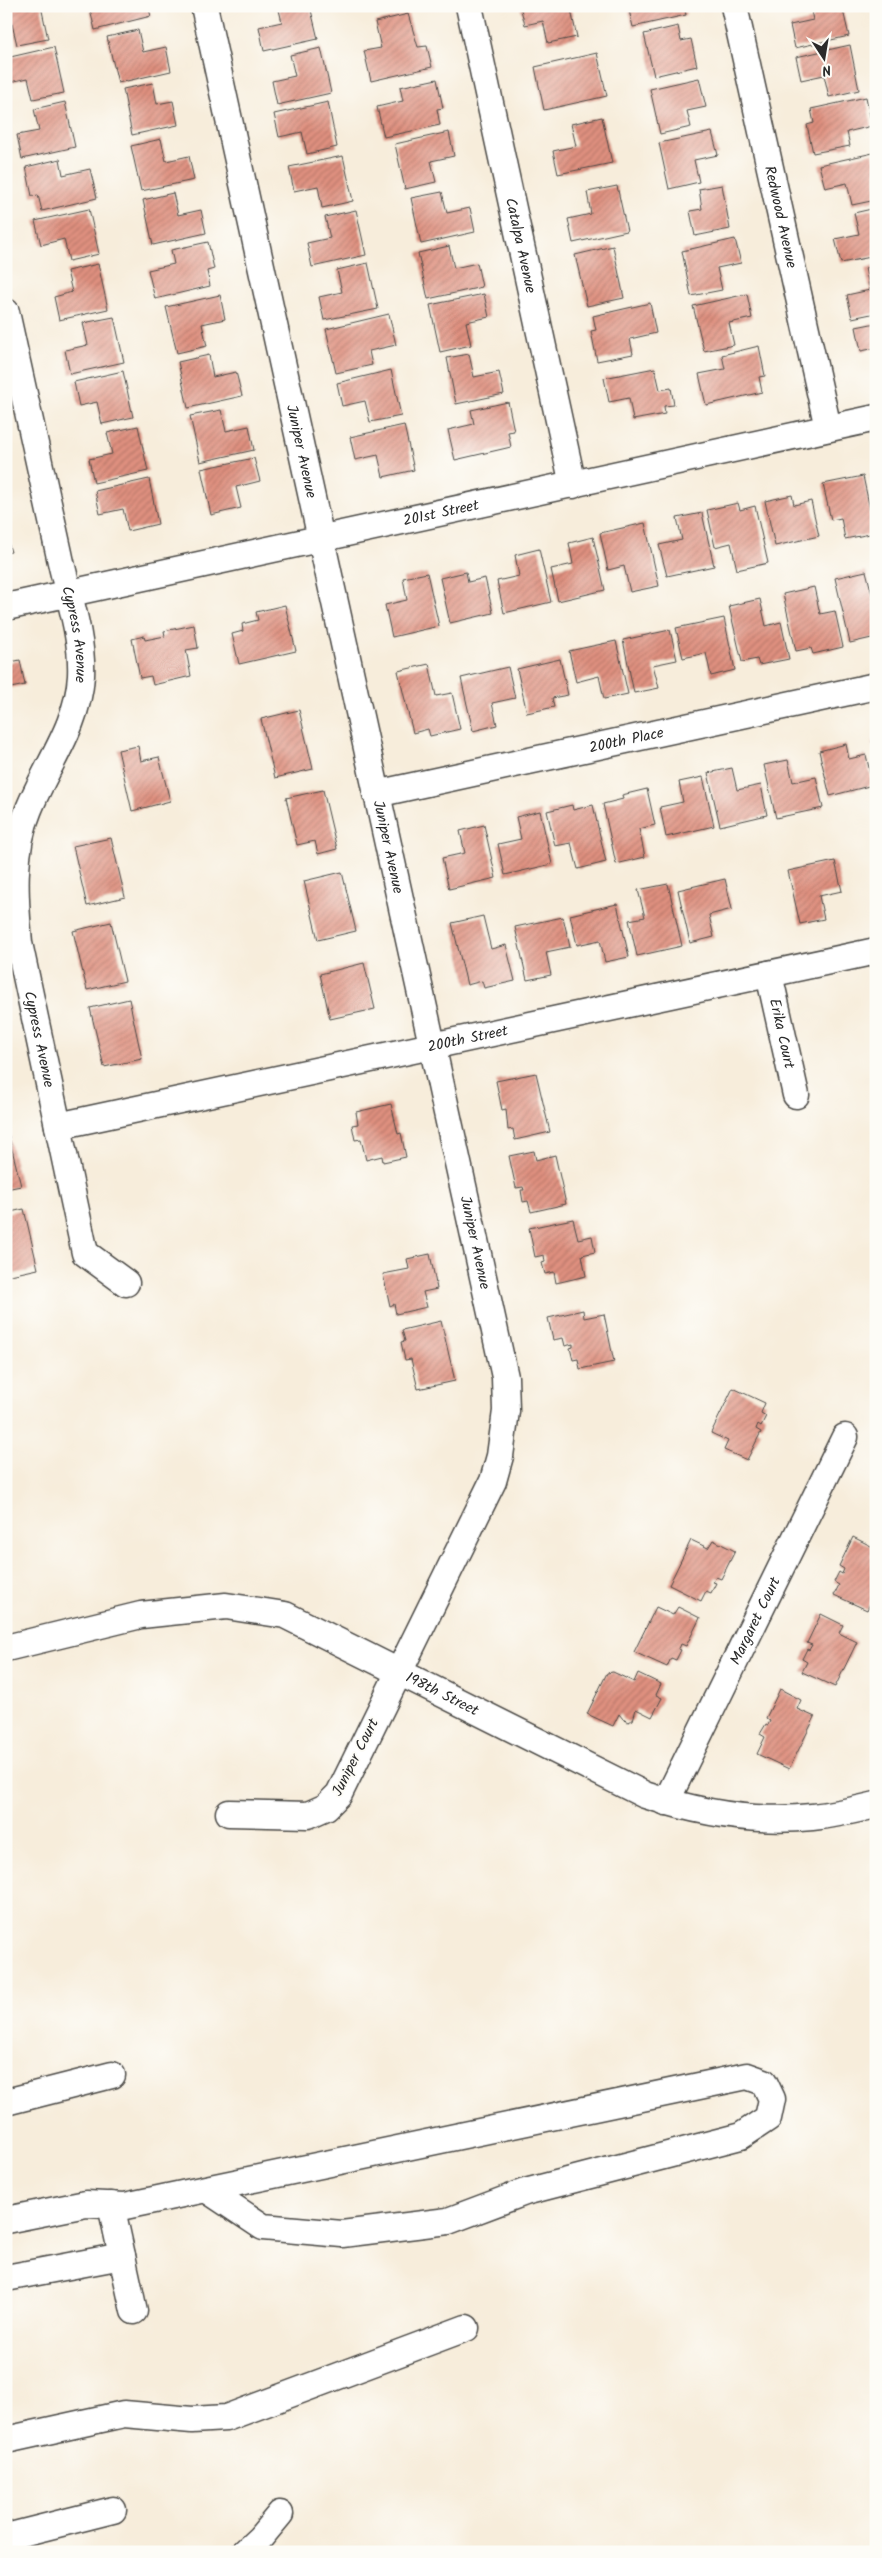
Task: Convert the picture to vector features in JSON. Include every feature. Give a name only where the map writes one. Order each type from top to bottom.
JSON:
[{"type":"street","name":"Juniper Avenue","points":[[204,6],[505,1377],[506,1411],[500,1456],[493,1481],[482,1507],[397,1671]]},
{"type":"street","name":"Catalpa Avenue","points":[[468,6],[573,485]]},
{"type":"street","name":"Redwood Avenue","points":[[734,6],[828,428]]},
{"type":"street","name":"Cypress Avenue","points":[[6,312],[67,595],[75,622],[80,656],[78,698],[67,734],[28,809],[18,846],[14,896],[19,943],[85,1253],[126,1283]]},
{"type":"street","name":"201st Street","points":[[6,606],[67,595],[320,538],[573,485],[876,418]]},
{"type":"street","name":"200th Place","points":[[376,794],[876,686]]},
{"type":"street","name":"200th Street","points":[[58,1126],[876,951]]},
{"type":"street","name":"Erika Court","points":[[769,974],[796,1095]]},
{"type":"street","name":"Margaret Court","points":[[666,1802],[845,1438]]},
{"type":"street","name":"198th Street","points":[[6,1648],[141,1615],[226,1606],[285,1614],[645,1795],[666,1802],[730,1815],[769,1818],[810,1818],[876,1805]]},
{"type":"street","name":"Juniper Court","points":[[230,1813],[308,1815],[326,1808],[339,1794],[397,1671]]},
{"type":"street","points":[[6,2102],[112,2075]]},
{"type":"street","points":[[6,2220],[86,2204],[125,2206],[206,2189],[747,2076],[764,2082],[772,2099],[768,2118],[741,2136],[525,2192],[448,2221],[342,2234],[263,2227],[206,2189]]},
{"type":"street","points":[[111,2205],[134,2312]]},
{"type":"street","points":[[6,2278],[122,2256]]},
{"type":"street","points":[[6,2440],[124,2414],[192,2420],[226,2418],[466,2328]]},
{"type":"street","points":[[6,2537],[113,2510]]},
{"type":"street","points":[[245,2552],[260,2538],[280,2514]]},
{"type":"building","points":[[6,6],[41,6],[48,39],[17,45],[12,24],[6,25]]},
{"type":"building","points":[[89,6],[148,6],[151,16],[95,30]]},
{"type":"building","points":[[278,6],[310,6],[318,39],[264,51],[259,27],[282,22]]},
{"type":"building","points":[[520,6],[570,6],[577,37],[548,43],[543,21],[525,25]]},
{"type":"building","points":[[628,6],[684,6],[686,15],[633,27]]},
{"type":"building","points":[[810,6],[842,6],[849,36],[795,48],[790,25],[813,20]]},
{"type":"building","points":[[408,14],[418,47],[427,46],[432,67],[371,81],[364,51],[381,48],[375,22]]},
{"type":"building","points":[[678,26],[681,41],[691,39],[697,66],[654,76],[644,34]]},
{"type":"building","points":[[138,30],[143,52],[166,47],[171,71],[118,83],[107,37]]},
{"type":"building","points":[[850,45],[859,90],[829,97],[824,75],[801,80],[796,57]]},
{"type":"building","points":[[54,47],[64,93],[33,99],[28,78],[6,83],[6,58]]},
{"type":"building","points":[[321,48],[331,93],[277,105],[272,81],[295,76],[290,55]]},
{"type":"building","points":[[597,53],[607,96],[544,110],[535,67]]},
{"type":"building","points":[[699,78],[706,107],[687,111],[691,127],[660,134],[650,89]]},
{"type":"building","points":[[437,79],[443,108],[437,109],[440,125],[384,137],[377,107],[403,101],[400,87]]},
{"type":"building","points":[[153,83],[157,104],[173,101],[178,125],[132,135],[123,89]]},
{"type":"building","points":[[866,97],[872,126],[847,132],[850,146],[813,153],[807,125],[814,123],[811,109]]},
{"type":"building","points":[[65,102],[75,147],[22,159],[17,135],[39,131],[34,109]]},
{"type":"building","points":[[328,102],[337,147],[307,154],[302,132],[279,137],[274,114]]},
{"type":"building","points":[[602,117],[612,163],[558,174],[553,151],[576,146],[571,124]]},
{"type":"building","points":[[449,132],[454,156],[431,161],[436,182],[405,189],[395,144]]},
{"type":"building","points":[[712,132],[718,155],[694,160],[699,182],[669,189],[659,143]]},
{"type":"building","points":[[161,139],[166,161],[189,156],[194,180],[141,191],[131,146]]},
{"type":"building","points":[[873,153],[876,165],[876,200],[852,205],[847,183],[825,188],[819,165]]},
{"type":"building","points":[[343,156],[353,201],[322,208],[318,186],[294,191],[289,167]]},
{"type":"building","points":[[60,159],[63,175],[90,169],[97,198],[42,211],[38,195],[32,196],[26,167]]},
{"type":"building","points":[[722,185],[730,229],[695,236],[690,211],[702,209],[699,189]]},
{"type":"building","points":[[617,186],[627,231],[573,243],[568,219],[591,214],[587,192]]},
{"type":"building","points":[[442,192],[447,213],[470,208],[475,232],[421,244],[411,198]]},
{"type":"building","points":[[173,193],[178,215],[201,210],[206,233],[153,245],[143,200]]},
{"type":"building","points":[[876,208],[876,256],[841,263],[835,239],[859,234],[854,213]]},
{"type":"building","points":[[89,209],[99,254],[69,261],[64,239],[41,245],[35,221]]},
{"type":"building","points":[[356,210],[366,255],[312,267],[307,243],[330,238],[325,217]]},
{"type":"building","points":[[735,239],[741,263],[717,268],[722,290],[691,296],[682,251]]},
{"type":"building","points":[[208,242],[214,269],[207,271],[210,286],[155,299],[148,270],[174,264],[171,250]]},
{"type":"building","points":[[449,246],[454,268],[477,263],[482,287],[428,299],[418,253]]},
{"type":"building","points":[[613,246],[624,298],[587,306],[575,255]]},
{"type":"building","points":[[368,263],[378,309],[324,320],[319,297],[342,292],[337,270]]},
{"type":"building","points":[[98,264],[108,309],[59,320],[54,297],[72,292],[67,271]]},
{"type":"building","points":[[876,266],[876,313],[852,318],[847,295],[870,290],[865,268]]},
{"type":"building","points":[[484,294],[489,317],[466,322],[471,345],[440,352],[430,305]]},
{"type":"building","points":[[747,294],[752,318],[729,323],[734,345],[704,351],[693,306]]},
{"type":"building","points":[[220,295],[225,319],[202,324],[207,346],[177,353],[166,307]]},
{"type":"building","points":[[650,303],[656,333],[630,339],[633,354],[597,361],[591,331],[596,330],[593,316]]},
{"type":"building","points":[[389,314],[396,345],[369,351],[372,365],[336,373],[326,329]]},
{"type":"building","points":[[114,317],[124,362],[70,374],[65,350],[88,345],[83,323]]},
{"type":"building","points":[[876,323],[876,348],[861,351],[856,327]]},
{"type":"building","points":[[759,346],[765,376],[759,377],[762,392],[706,405],[699,374],[725,369],[722,355]]},
{"type":"building","points":[[469,354],[474,377],[499,372],[504,394],[456,404],[447,358]]},
{"type":"building","points":[[209,355],[213,377],[236,372],[242,396],[188,408],[178,362]]},
{"type":"building","points":[[655,368],[660,390],[671,388],[674,405],[664,406],[665,414],[633,420],[629,398],[609,402],[604,378]]},
{"type":"building","points":[[391,370],[401,416],[370,422],[365,401],[342,406],[337,383]]},
{"type":"building","points":[[123,371],[133,417],[102,424],[97,402],[79,406],[74,382]]},
{"type":"building","points":[[508,402],[514,431],[508,432],[511,447],[455,460],[448,430],[474,424],[471,410]]},
{"type":"building","points":[[221,410],[226,431],[249,426],[254,450],[200,462],[190,416]]},
{"type":"building","points":[[404,425],[414,470],[383,477],[378,455],[355,460],[350,437]]},
{"type":"building","points":[[138,426],[148,471],[94,483],[89,459],[112,454],[107,433]]},
{"type":"building","points":[[254,458],[260,481],[236,487],[241,508],[211,515],[201,469]]},
{"type":"building","points":[[876,474],[876,498],[875,499],[870,475]]},
{"type":"building","points":[[863,476],[875,533],[845,539],[841,518],[831,520],[823,484]]},
{"type":"building","points":[[149,479],[158,524],[128,531],[123,509],[100,514],[95,491]]},
{"type":"building","points":[[792,495],[794,505],[811,501],[819,536],[775,546],[765,501]]},
{"type":"building","points":[[738,503],[740,510],[755,506],[768,563],[737,570],[731,543],[715,547],[707,510]]},
{"type":"building","points":[[702,513],[714,566],[667,576],[659,545],[682,540],[677,518]]},
{"type":"building","points":[[645,523],[659,586],[630,592],[624,566],[608,570],[600,533]]},
{"type":"building","points":[[6,536],[11,552],[6,553]]},
{"type":"building","points":[[593,537],[605,590],[558,601],[551,569],[573,564],[569,543]]},
{"type":"building","points":[[539,549],[551,602],[504,613],[497,581],[519,576],[515,555]]},
{"type":"building","points":[[866,571],[874,602],[876,602],[876,637],[850,643],[835,578]]},
{"type":"building","points":[[466,572],[468,582],[485,578],[493,613],[450,623],[440,578]]},
{"type":"building","points":[[427,573],[439,626],[392,637],[385,605],[407,600],[403,578]]},
{"type":"building","points":[[814,587],[820,614],[835,611],[843,647],[813,654],[811,648],[796,651],[783,594]]},
{"type":"building","points":[[760,599],[766,626],[781,622],[789,659],[759,665],[757,659],[742,662],[729,606]]},
{"type":"building","points":[[285,605],[296,651],[239,664],[232,634],[243,631],[242,624],[258,620],[256,612]]},
{"type":"building","points":[[724,618],[735,670],[711,676],[706,653],[683,658],[676,628]]},
{"type":"building","points":[[194,625],[198,648],[186,650],[191,676],[153,685],[151,676],[140,678],[132,639],[144,636],[145,640],[165,636],[164,631]]},
{"type":"building","points":[[670,630],[677,660],[653,665],[659,688],[634,693],[623,640]]},
{"type":"building","points":[[616,641],[628,694],[604,699],[599,676],[576,682],[569,651]]},
{"type":"building","points":[[560,659],[568,695],[552,698],[554,707],[527,713],[517,669]]},
{"type":"building","points":[[20,660],[25,685],[6,689],[6,663]]},
{"type":"building","points":[[429,664],[436,696],[452,693],[460,729],[430,736],[428,729],[413,733],[398,671]]},
{"type":"building","points":[[508,667],[515,698],[492,703],[497,725],[473,731],[461,678]]},
{"type":"building","points":[[299,710],[313,769],[275,778],[261,719]]},
{"type":"building","points":[[876,740],[876,756],[875,756],[872,741]]},
{"type":"building","points":[[846,744],[849,759],[866,755],[873,785],[830,796],[819,751]]},
{"type":"building","points":[[138,746],[141,761],[159,757],[170,801],[132,811],[118,750]]},
{"type":"building","points":[[788,760],[793,782],[816,777],[823,808],[776,818],[764,765]]},
{"type":"building","points":[[732,768],[737,790],[761,785],[767,815],[720,826],[708,773]]},
{"type":"building","points":[[703,777],[714,826],[666,837],[660,807],[683,802],[679,782]]},
{"type":"building","points":[[647,789],[655,825],[639,829],[645,857],[616,864],[603,804],[623,799],[622,795]]},
{"type":"building","points":[[323,790],[337,849],[318,854],[315,841],[297,845],[286,798]]},
{"type":"building","points":[[572,805],[573,810],[593,805],[606,862],[578,869],[571,843],[555,846],[547,811]]},
{"type":"building","points":[[540,811],[552,864],[505,875],[498,844],[521,839],[516,817]]},
{"type":"building","points":[[484,825],[496,878],[449,889],[442,858],[465,853],[460,831]]},
{"type":"building","points":[[111,838],[125,897],[87,906],[73,846]]},
{"type":"building","points":[[835,861],[842,891],[819,896],[824,919],[800,924],[788,871]]},
{"type":"building","points":[[342,872],[356,931],[318,940],[304,881]]},
{"type":"building","points":[[725,879],[732,909],[709,915],[714,937],[690,943],[678,890]]},
{"type":"building","points":[[668,884],[682,946],[637,956],[629,920],[645,917],[638,890]]},
{"type":"building","points":[[617,904],[629,957],[605,962],[600,940],[577,945],[570,915]]},
{"type":"building","points":[[483,916],[491,949],[506,945],[515,981],[484,988],[482,981],[467,985],[452,923]]},
{"type":"building","points":[[563,917],[570,947],[546,952],[551,975],[527,980],[515,927]]},
{"type":"building","points":[[111,922],[125,981],[87,990],[73,931]]},
{"type":"building","points":[[364,963],[375,1009],[330,1019],[320,974]]},
{"type":"building","points":[[129,999],[142,1059],[104,1067],[90,1008]]},
{"type":"building","points":[[536,1073],[550,1132],[515,1140],[513,1129],[508,1130],[506,1109],[502,1110],[496,1081]]},
{"type":"building","points":[[391,1104],[398,1134],[401,1133],[406,1157],[383,1162],[382,1156],[366,1160],[361,1139],[355,1140],[352,1125],[358,1124],[356,1112]]},
{"type":"building","points":[[6,1125],[21,1186],[6,1189]]},
{"type":"building","points":[[534,1151],[536,1160],[555,1155],[566,1204],[531,1212],[528,1201],[523,1202],[521,1190],[524,1190],[523,1187],[516,1188],[509,1156]]},
{"type":"building","points":[[24,1209],[38,1269],[6,1276],[6,1213]]},
{"type":"building","points":[[573,1219],[578,1239],[592,1236],[595,1252],[582,1255],[586,1276],[556,1283],[554,1272],[545,1274],[542,1263],[545,1262],[544,1255],[535,1257],[529,1228]]},
{"type":"building","points":[[430,1254],[437,1289],[423,1292],[427,1307],[396,1314],[394,1304],[390,1306],[383,1274],[409,1269],[407,1259]]},
{"type":"building","points":[[583,1310],[584,1318],[604,1314],[614,1362],[580,1369],[578,1359],[573,1360],[570,1348],[573,1347],[573,1344],[565,1346],[563,1338],[553,1340],[548,1318]]},
{"type":"building","points":[[441,1321],[455,1381],[418,1389],[411,1359],[405,1360],[401,1342],[405,1341],[402,1330]]},
{"type":"building","points":[[733,1388],[765,1403],[761,1413],[766,1416],[761,1426],[758,1424],[756,1429],[761,1432],[747,1460],[724,1450],[728,1441],[711,1433]]},
{"type":"building","points":[[853,1537],[875,1548],[871,1557],[876,1559],[876,1592],[867,1610],[834,1595],[839,1585],[834,1582],[839,1572],[842,1574],[844,1569],[839,1566]]},
{"type":"building","points":[[691,1540],[708,1548],[713,1540],[735,1551],[721,1579],[716,1577],[713,1582],[716,1583],[711,1593],[706,1591],[701,1601],[669,1585]]},
{"type":"building","points":[[656,1607],[673,1615],[678,1607],[700,1618],[686,1646],[681,1644],[679,1649],[681,1650],[676,1660],[671,1658],[667,1667],[634,1652]]},
{"type":"building","points":[[821,1614],[843,1625],[839,1633],[857,1642],[835,1687],[802,1672],[807,1662],[802,1659],[807,1649],[809,1650],[812,1645],[807,1643]]},
{"type":"building","points":[[613,1672],[634,1682],[638,1673],[661,1684],[656,1695],[662,1698],[652,1717],[636,1709],[633,1720],[628,1722],[619,1714],[613,1726],[587,1714],[607,1673]]},
{"type":"building","points":[[780,1689],[801,1700],[797,1709],[815,1717],[789,1769],[757,1754],[765,1737],[760,1734],[770,1721],[766,1718]]}]
